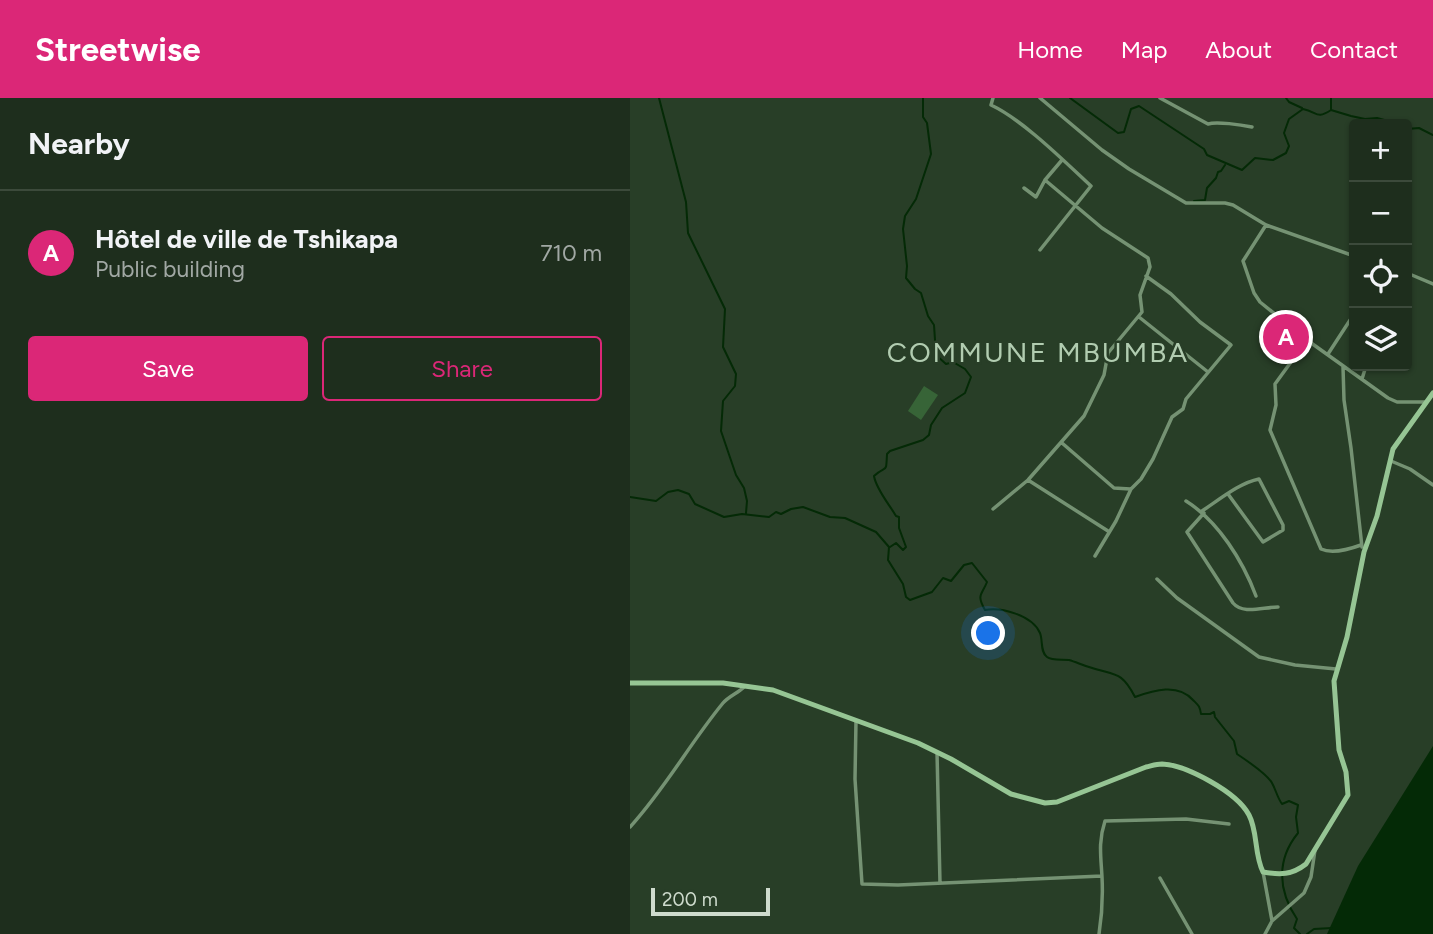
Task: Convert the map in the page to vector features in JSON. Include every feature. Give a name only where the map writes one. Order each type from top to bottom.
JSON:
[{"type":"main road","points":[[630,683],[745,685],[788,695],[937,752],[1011,794],[1045,803],[1057,802],[1146,767],[1161,764],[1177,767],[1220,788],[1243,807],[1249,815],[1257,860],[1263,872],[1278,875],[1297,871],[1306,864],[1348,795],[1337,733],[1334,695],[1336,669],[1347,637],[1364,552],[1397,440],[1433,393]]},
{"type":"street","points":[[993,98],[991,105],[1012,117],[1091,186],[1040,250]]},
{"type":"street","points":[[1040,98],[1051,104],[1102,150],[1177,198],[1193,205],[1233,205],[1266,225],[1349,254]]},
{"type":"street","points":[[1160,98],[1208,124],[1214,122],[1252,127]]},
{"type":"street","points":[[1024,188],[1036,197],[1045,180],[1062,160]]},
{"type":"street","points":[[993,509],[1027,480],[1084,416],[1104,375],[1108,353],[1139,317],[1143,305],[1140,295],[1150,267],[1148,258],[1102,228],[1045,180]]},
{"type":"street","points":[[1266,225],[1243,264],[1256,297],[1307,340],[1388,398],[1397,402],[1426,402]]},
{"type":"street","points":[[1412,275],[1433,284]]},
{"type":"street","points":[[1095,556],[1131,489],[1147,471],[1172,417],[1183,409],[1186,400],[1231,345],[1200,323],[1171,294],[1146,276]]},
{"type":"street","points":[[1139,317],[1208,372]]},
{"type":"street","points":[[1328,354],[1349,322]]},
{"type":"street","points":[[1307,340],[1275,384],[1276,405],[1269,430],[1321,549],[1350,549],[1361,545]]},
{"type":"street","points":[[1343,366],[1344,400],[1364,552]]},
{"type":"street","points":[[1362,379],[1364,371]]},
{"type":"street","points":[[1062,443],[1114,488],[1131,489]]},
{"type":"street","points":[[1391,461],[1410,469],[1433,485]]},
{"type":"street","points":[[1228,494],[1263,542],[1283,530],[1259,479],[1228,494],[1203,512],[1187,532],[1237,608],[1248,610],[1278,607]]},
{"type":"street","points":[[1027,480],[1108,532]]},
{"type":"street","points":[[1186,501],[1203,512],[1235,555],[1256,596]]},
{"type":"street","points":[[1157,579],[1177,598],[1259,657],[1336,669]]},
{"type":"street","points":[[630,827],[655,799],[724,702],[745,685]]},
{"type":"street","points":[[856,721],[855,779],[861,883],[891,885],[1102,876]]},
{"type":"street","points":[[937,752],[940,883]]},
{"type":"street","points":[[1099,934],[1102,876],[1099,855],[1103,824],[1107,820],[1186,819],[1229,824]]},
{"type":"street","points":[[1265,934],[1272,921],[1304,893],[1311,877],[1314,848]]},
{"type":"street","points":[[1263,872],[1272,921]]},
{"type":"street","points":[[1160,878],[1192,934]]},
{"type":"shaded area","points":[[924,386],[938,395],[921,420],[908,411]]},
{"type":"shaded area","points":[[1433,746],[1433,934],[1327,934],[1358,866]]},
{"type":"waterway","points":[[659,98],[686,202],[688,233],[725,309],[723,347],[736,374],[735,386],[723,401],[721,431],[736,475],[744,488],[746,513]]},
{"type":"waterway","points":[[890,547],[896,543],[903,550],[906,547],[899,528],[899,517],[883,496],[874,476],[886,467],[887,454],[890,451],[923,440],[929,435],[931,425],[942,408],[965,393],[971,377],[965,369],[953,362],[946,364],[936,355],[934,325],[928,316],[921,293],[906,278],[903,229],[905,216],[916,199],[931,154],[927,123],[923,117],[923,98]]},
{"type":"waterway","points":[[1070,98],[1118,133],[1124,132],[1131,109],[1139,106],[1204,149],[1207,155],[1242,170],[1255,158],[1273,160],[1286,153],[1289,146],[1284,133],[1289,119],[1303,109],[1320,115],[1331,110],[1365,119]]},
{"type":"waterway","points":[[1286,98],[1302,108]]},
{"type":"waterway","points":[[1331,98],[1331,110]]},
{"type":"waterway","points":[[1365,119],[1381,119]]},
{"type":"waterway","points":[[1412,129],[1419,128],[1433,135]]},
{"type":"waterway","points":[[1194,201],[1205,200],[1207,188],[1225,165]]},
{"type":"waterway","points":[[630,497],[656,501],[668,492],[678,490],[689,494],[695,504],[724,517],[742,514],[769,517],[776,512],[781,514],[803,507],[830,517],[845,518],[876,532],[889,547],[888,560],[910,600],[932,592],[943,578],[951,581],[964,565],[972,563],[987,582],[980,598],[985,610],[1007,611],[1030,621],[1040,633],[1043,652],[1047,657],[1069,660],[1116,675],[1126,682],[1135,697],[1158,690],[1180,691],[1198,706],[1201,714],[1214,712],[1234,741],[1237,754],[1269,779],[1282,804],[1289,801],[1298,805],[1298,833],[1286,854],[1282,876],[1286,898],[1297,919],[1294,928],[1300,934]]},
{"type":"waterway","points":[[1307,934],[1314,929],[1332,928]]},
{"type":"place","name":"Hôtel de ville de Tshikapa","points":[[1286,337]]},
{"type":"district","name":"COMMUNE MBUMBA","points":[[1038,352]]}]
